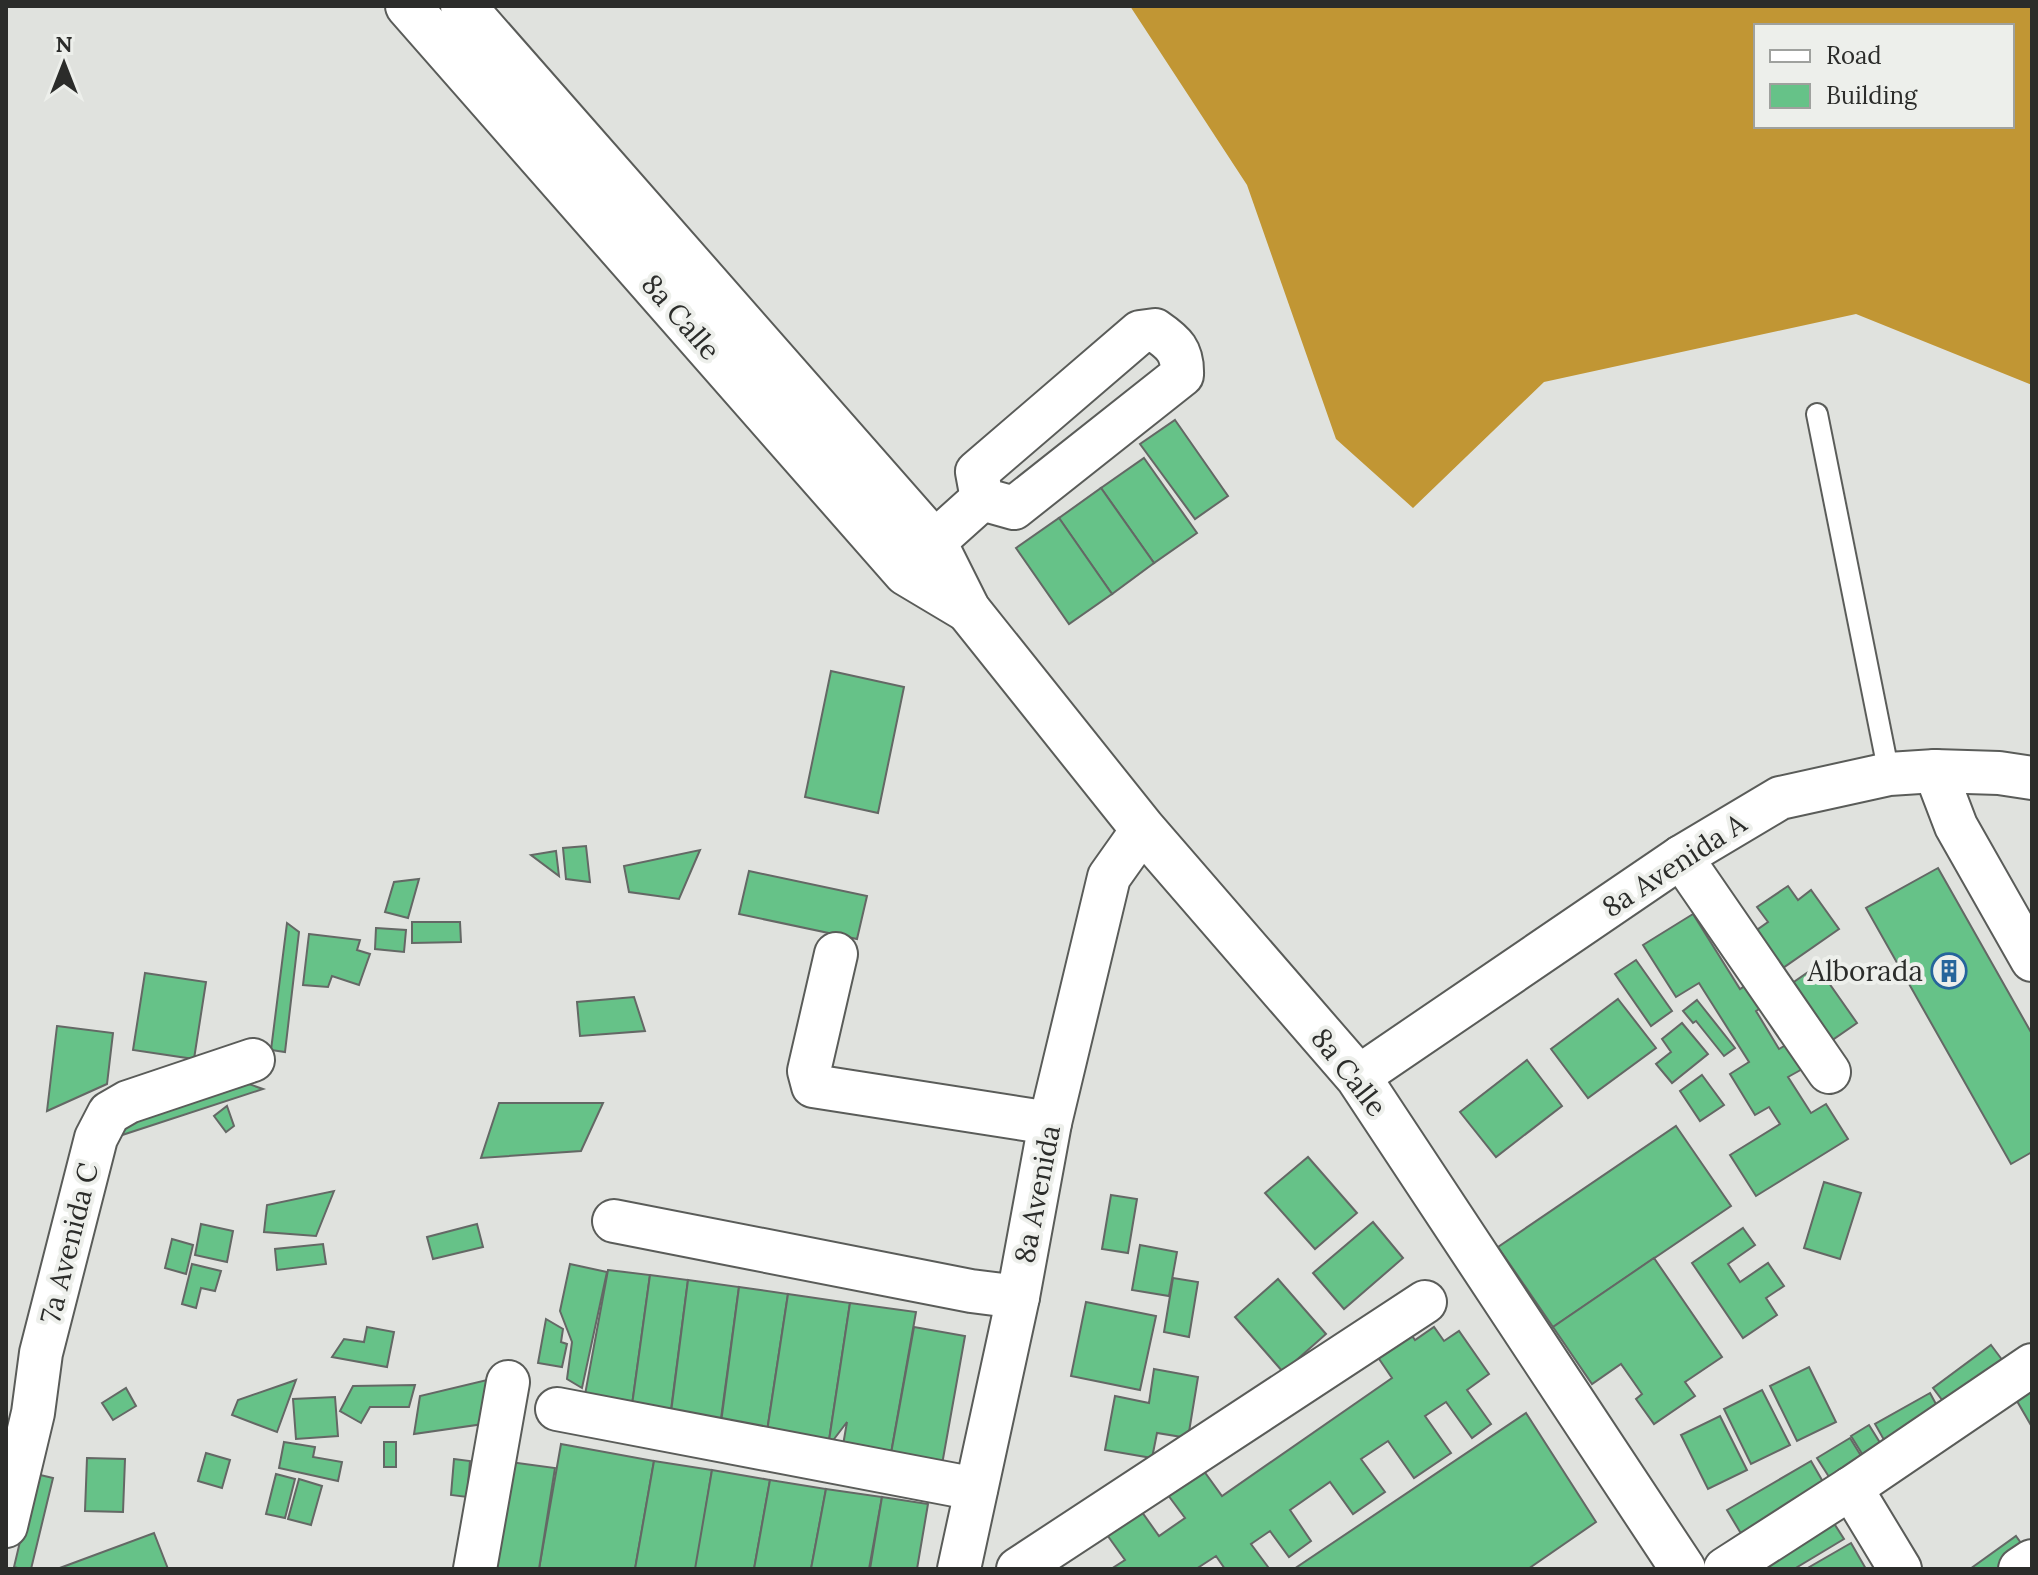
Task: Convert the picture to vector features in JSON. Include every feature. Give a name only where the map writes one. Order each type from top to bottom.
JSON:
[{"type":"street","name":"8a Calle","points":[[408,6],[906,573],[968,610]]},
{"type":"street","name":"8a Calle","points":[[463,6],[934,542],[968,610],[1143,829],[1358,1077],[1683,1569]]},
{"type":"street","points":[[1155,330],[1171,342],[1183,359],[1182,375],[1014,508],[982,499],[977,472],[1140,332],[1155,330]]},
{"type":"street","points":[[934,542],[982,499]]},
{"type":"street","points":[[1935,771],[1956,826],[2032,960]]},
{"type":"street","name":"8a Avenida A","points":[[1358,1077],[1681,857],[1780,798],[1889,774],[1935,771],[1999,773],[2032,778]]},
{"type":"street","name":"8a Avenida","points":[[959,1569],[1018,1297],[1050,1123],[1109,877],[1143,829]]},
{"type":"street","points":[[1681,857],[1829,1072]]},
{"type":"street","points":[[836,954],[809,1071],[813,1086],[1050,1123]]},
{"type":"street","name":"7a Avenida C","points":[[7,1514],[33,1413],[41,1353],[96,1138],[102,1125],[109,1113],[128,1102],[253,1060]]},
{"type":"street","points":[[614,1221],[971,1291],[1018,1297]]},
{"type":"street","points":[[1018,1569],[1425,1302]]},
{"type":"street","points":[[1725,1569],[2032,1365]]},
{"type":"street","points":[[475,1569],[508,1382]]},
{"type":"street","points":[[557,1409],[976,1489]]},
{"type":"street","points":[[1851,1488],[1900,1569]]},
{"type":"street","points":[[2020,1569],[2032,1561]]},
{"type":"lane","points":[[1817,414],[1889,774]]},
{"type":"shaded area","points":[[1130,6],[2032,6],[2032,385],[1856,314],[1544,382],[1413,508],[1336,439],[1247,185]]},
{"type":"building","points":[[1175,420],[1228,496],[1195,519],[1140,444]]},
{"type":"building","points":[[1144,458],[1197,533],[1154,563],[1101,488]]},
{"type":"building","points":[[1101,488],[1154,563],[1112,594],[1059,518]]},
{"type":"building","points":[[1059,518],[1112,594],[1069,624],[1016,548]]},
{"type":"building","points":[[831,671],[904,687],[878,813],[805,797]]},
{"type":"building","points":[[586,846],[590,882],[566,879],[563,848]]},
{"type":"building","points":[[700,850],[679,899],[629,892],[624,866]]},
{"type":"building","points":[[556,851],[559,876],[531,855]]},
{"type":"building","name":"Alborada","points":[[1938,868],[2032,1034],[2032,1152],[2011,1164],[1866,908]]},
{"type":"building","points":[[749,871],[867,896],[857,939],[739,914]]},
{"type":"building","points":[[419,879],[408,918],[385,912],[394,882]]},
{"type":"building","points":[[1788,886],[1798,900],[1811,890],[1839,929],[1770,977],[1754,932],[1768,922],[1757,907]]},
{"type":"building","points":[[1693,914],[1740,989],[1754,980],[1768,1004],[1756,1011],[1779,1049],[1791,1042],[1806,1067],[1788,1077],[1811,1113],[1826,1104],[1848,1139],[1756,1196],[1730,1155],[1780,1124],[1769,1107],[1755,1115],[1730,1074],[1749,1062],[1699,983],[1676,997],[1643,945]]},
{"type":"building","points":[[412,922],[460,922],[461,942],[412,943]]},
{"type":"building","points":[[287,923],[299,932],[285,1052],[271,1050]]},
{"type":"building","points":[[376,928],[406,930],[404,952],[375,949]]},
{"type":"building","points":[[309,934],[360,940],[357,950],[370,954],[359,985],[332,976],[328,987],[303,985]]},
{"type":"building","points":[[1636,960],[1672,1011],[1651,1026],[1615,974]]},
{"type":"building","points":[[1817,966],[1857,1023],[1828,1043],[1788,986]]},
{"type":"building","points":[[145,973],[206,982],[194,1059],[133,1050]]},
{"type":"building","points":[[634,997],[645,1031],[580,1036],[577,1002]]},
{"type":"building","points":[[1618,999],[1656,1048],[1588,1098],[1551,1049]]},
{"type":"building","points":[[1697,1000],[1735,1048],[1724,1056],[1696,1021],[1693,1023],[1683,1011]]},
{"type":"building","points":[[1682,1023],[1708,1054],[1672,1083],[1656,1064],[1671,1052],[1662,1039]]},
{"type":"building","points":[[57,1026],[113,1033],[107,1084],[47,1111]]},
{"type":"building","points":[[1527,1060],[1562,1106],[1496,1157],[1460,1112]]},
{"type":"building","points":[[1702,1075],[1724,1105],[1700,1121],[1680,1091]]},
{"type":"building","points":[[229,1077],[263,1089],[113,1138],[123,1115]]},
{"type":"building","points":[[499,1103],[603,1103],[581,1151],[481,1158]]},
{"type":"building","points":[[227,1106],[234,1126],[226,1132],[214,1116]]},
{"type":"building","points":[[1676,1126],[1731,1206],[1553,1327],[1498,1247]]},
{"type":"building","points":[[1308,1157],[1357,1213],[1315,1249],[1265,1193]]},
{"type":"building","points":[[1824,1182],[1861,1193],[1840,1259],[1804,1248]]},
{"type":"building","points":[[334,1191],[316,1236],[264,1232],[267,1205]]},
{"type":"building","points":[[1111,1195],[1137,1199],[1128,1253],[1102,1249]]},
{"type":"building","points":[[1373,1222],[1403,1258],[1344,1309],[1313,1273]]},
{"type":"building","points":[[201,1224],[233,1231],[227,1262],[195,1255]]},
{"type":"building","points":[[477,1224],[483,1247],[433,1259],[427,1237]]},
{"type":"building","points":[[1743,1228],[1755,1245],[1728,1264],[1740,1282],[1768,1263],[1784,1286],[1766,1298],[1777,1315],[1743,1338],[1692,1263]]},
{"type":"building","points":[[172,1239],[193,1245],[186,1274],[165,1268]]},
{"type":"building","points":[[323,1244],[326,1264],[277,1270],[275,1249]]},
{"type":"building","points":[[1140,1245],[1177,1252],[1169,1296],[1132,1290]]},
{"type":"building","points":[[1654,1258],[1722,1357],[1685,1382],[1695,1396],[1654,1424],[1636,1399],[1642,1394],[1621,1364],[1592,1384],[1553,1327]]},
{"type":"building","points":[[192,1264],[221,1271],[215,1291],[201,1288],[196,1308],[182,1304]]},
{"type":"building","points":[[570,1264],[607,1272],[582,1388],[567,1379],[572,1342],[560,1311]]},
{"type":"building","points":[[608,1270],[650,1275],[632,1405],[584,1400]]},
{"type":"building","points":[[650,1275],[688,1280],[671,1410],[632,1405]]},
{"type":"building","points":[[1173,1278],[1198,1282],[1189,1337],[1164,1332]]},
{"type":"building","points":[[1278,1279],[1326,1334],[1283,1372],[1235,1317]]},
{"type":"building","points":[[688,1280],[739,1287],[720,1426],[670,1420]]},
{"type":"building","points":[[739,1287],[788,1294],[766,1438],[720,1430]]},
{"type":"building","points":[[788,1294],[850,1303],[828,1447],[766,1438]]},
{"type":"building","points":[[1086,1302],[1156,1316],[1140,1390],[1071,1376]]},
{"type":"building","points":[[850,1303],[916,1312],[890,1459],[842,1451],[847,1422],[828,1447]]},
{"type":"building","points":[[546,1319],[563,1329],[561,1342],[567,1344],[562,1367],[538,1363]]},
{"type":"building","points":[[367,1327],[394,1332],[387,1367],[332,1357],[344,1339],[364,1342]]},
{"type":"building","points":[[914,1327],[965,1336],[941,1470],[890,1459]]},
{"type":"building","points":[[1406,1327],[1415,1340],[1434,1327],[1444,1341],[1459,1331],[1489,1374],[1467,1390],[1491,1424],[1472,1438],[1446,1402],[1425,1416],[1451,1453],[1414,1478],[1388,1441],[1361,1459],[1385,1492],[1353,1514],[1330,1482],[1290,1510],[1311,1541],[1289,1557],[1270,1531],[1251,1544],[1268,1567],[1265,1569],[1225,1569],[1216,1556],[1196,1569],[1111,1569],[1125,1560],[1105,1532],[1139,1508],[1159,1536],[1185,1518],[1165,1491],[1201,1467],[1222,1496],[1392,1378],[1373,1350]]},
{"type":"building","points":[[1991,1345],[2009,1369],[1952,1413],[1933,1388]]},
{"type":"building","points":[[1809,1367],[1836,1422],[1797,1441],[1770,1386]]},
{"type":"building","points":[[1154,1369],[1198,1377],[1188,1438],[1157,1433],[1152,1458],[1105,1450],[1115,1396],[1149,1403]]},
{"type":"building","points":[[2032,1376],[2032,1427],[2010,1389]]},
{"type":"building","points":[[296,1380],[277,1432],[232,1415],[238,1400]]},
{"type":"building","points":[[487,1380],[483,1424],[414,1434],[420,1396]]},
{"type":"building","points":[[415,1385],[409,1407],[370,1407],[361,1423],[340,1411],[353,1386]]},
{"type":"building","points":[[126,1388],[136,1406],[113,1420],[102,1403]]},
{"type":"building","points":[[1762,1390],[1790,1445],[1751,1464],[1724,1409]]},
{"type":"building","points":[[1930,1393],[1943,1417],[1888,1447],[1875,1424]]},
{"type":"building","points":[[335,1397],[338,1436],[296,1439],[293,1399]]},
{"type":"building","points":[[1526,1413],[1596,1522],[1528,1569],[1294,1569]]},
{"type":"building","points":[[1720,1416],[1747,1470],[1708,1489],[1681,1435]]},
{"type":"building","points":[[1869,1425],[1887,1454],[1869,1465],[1851,1436]]},
{"type":"building","points":[[1850,1438],[1871,1472],[1838,1491],[1817,1458]]},
{"type":"building","points":[[284,1442],[315,1447],[313,1457],[342,1462],[338,1481],[279,1468]]},
{"type":"building","points":[[384,1442],[396,1442],[396,1467],[384,1467]]},
{"type":"building","points":[[561,1444],[654,1461],[635,1569],[539,1569]]},
{"type":"building","points":[[206,1453],[230,1460],[222,1488],[198,1481]]},
{"type":"building","points":[[87,1458],[125,1459],[123,1512],[85,1511]]},
{"type":"building","points":[[454,1459],[470,1461],[467,1497],[451,1495]]},
{"type":"building","points":[[654,1461],[712,1470],[696,1569],[635,1569]]},
{"type":"building","points":[[1811,1461],[1830,1494],[1746,1542],[1727,1510]]},
{"type":"building","points":[[510,1462],[555,1468],[539,1569],[494,1569]]},
{"type":"building","points":[[712,1470],[770,1480],[754,1569],[695,1569]]},
{"type":"building","points":[[36,1474],[53,1478],[31,1569],[21,1569],[14,1567]]},
{"type":"building","points":[[276,1474],[295,1479],[285,1518],[266,1514]]},
{"type":"building","points":[[299,1479],[322,1486],[311,1525],[288,1519]]},
{"type":"building","points":[[770,1480],[826,1489],[811,1569],[754,1569]]},
{"type":"building","points":[[826,1489],[882,1497],[869,1569],[811,1569]]},
{"type":"building","points":[[882,1497],[928,1504],[917,1569],[870,1569]]},
{"type":"building","points":[[1828,1514],[1844,1539],[1794,1569],[1749,1569]]},
{"type":"building","points":[[154,1533],[168,1569],[57,1569]]},
{"type":"building","points":[[2016,1536],[2031,1557],[2013,1569],[1970,1569]]},
{"type":"building","points":[[1851,1543],[1866,1569],[1806,1569]]},
{"type":"place","name":"Alborada","points":[[1949,971]]}]
